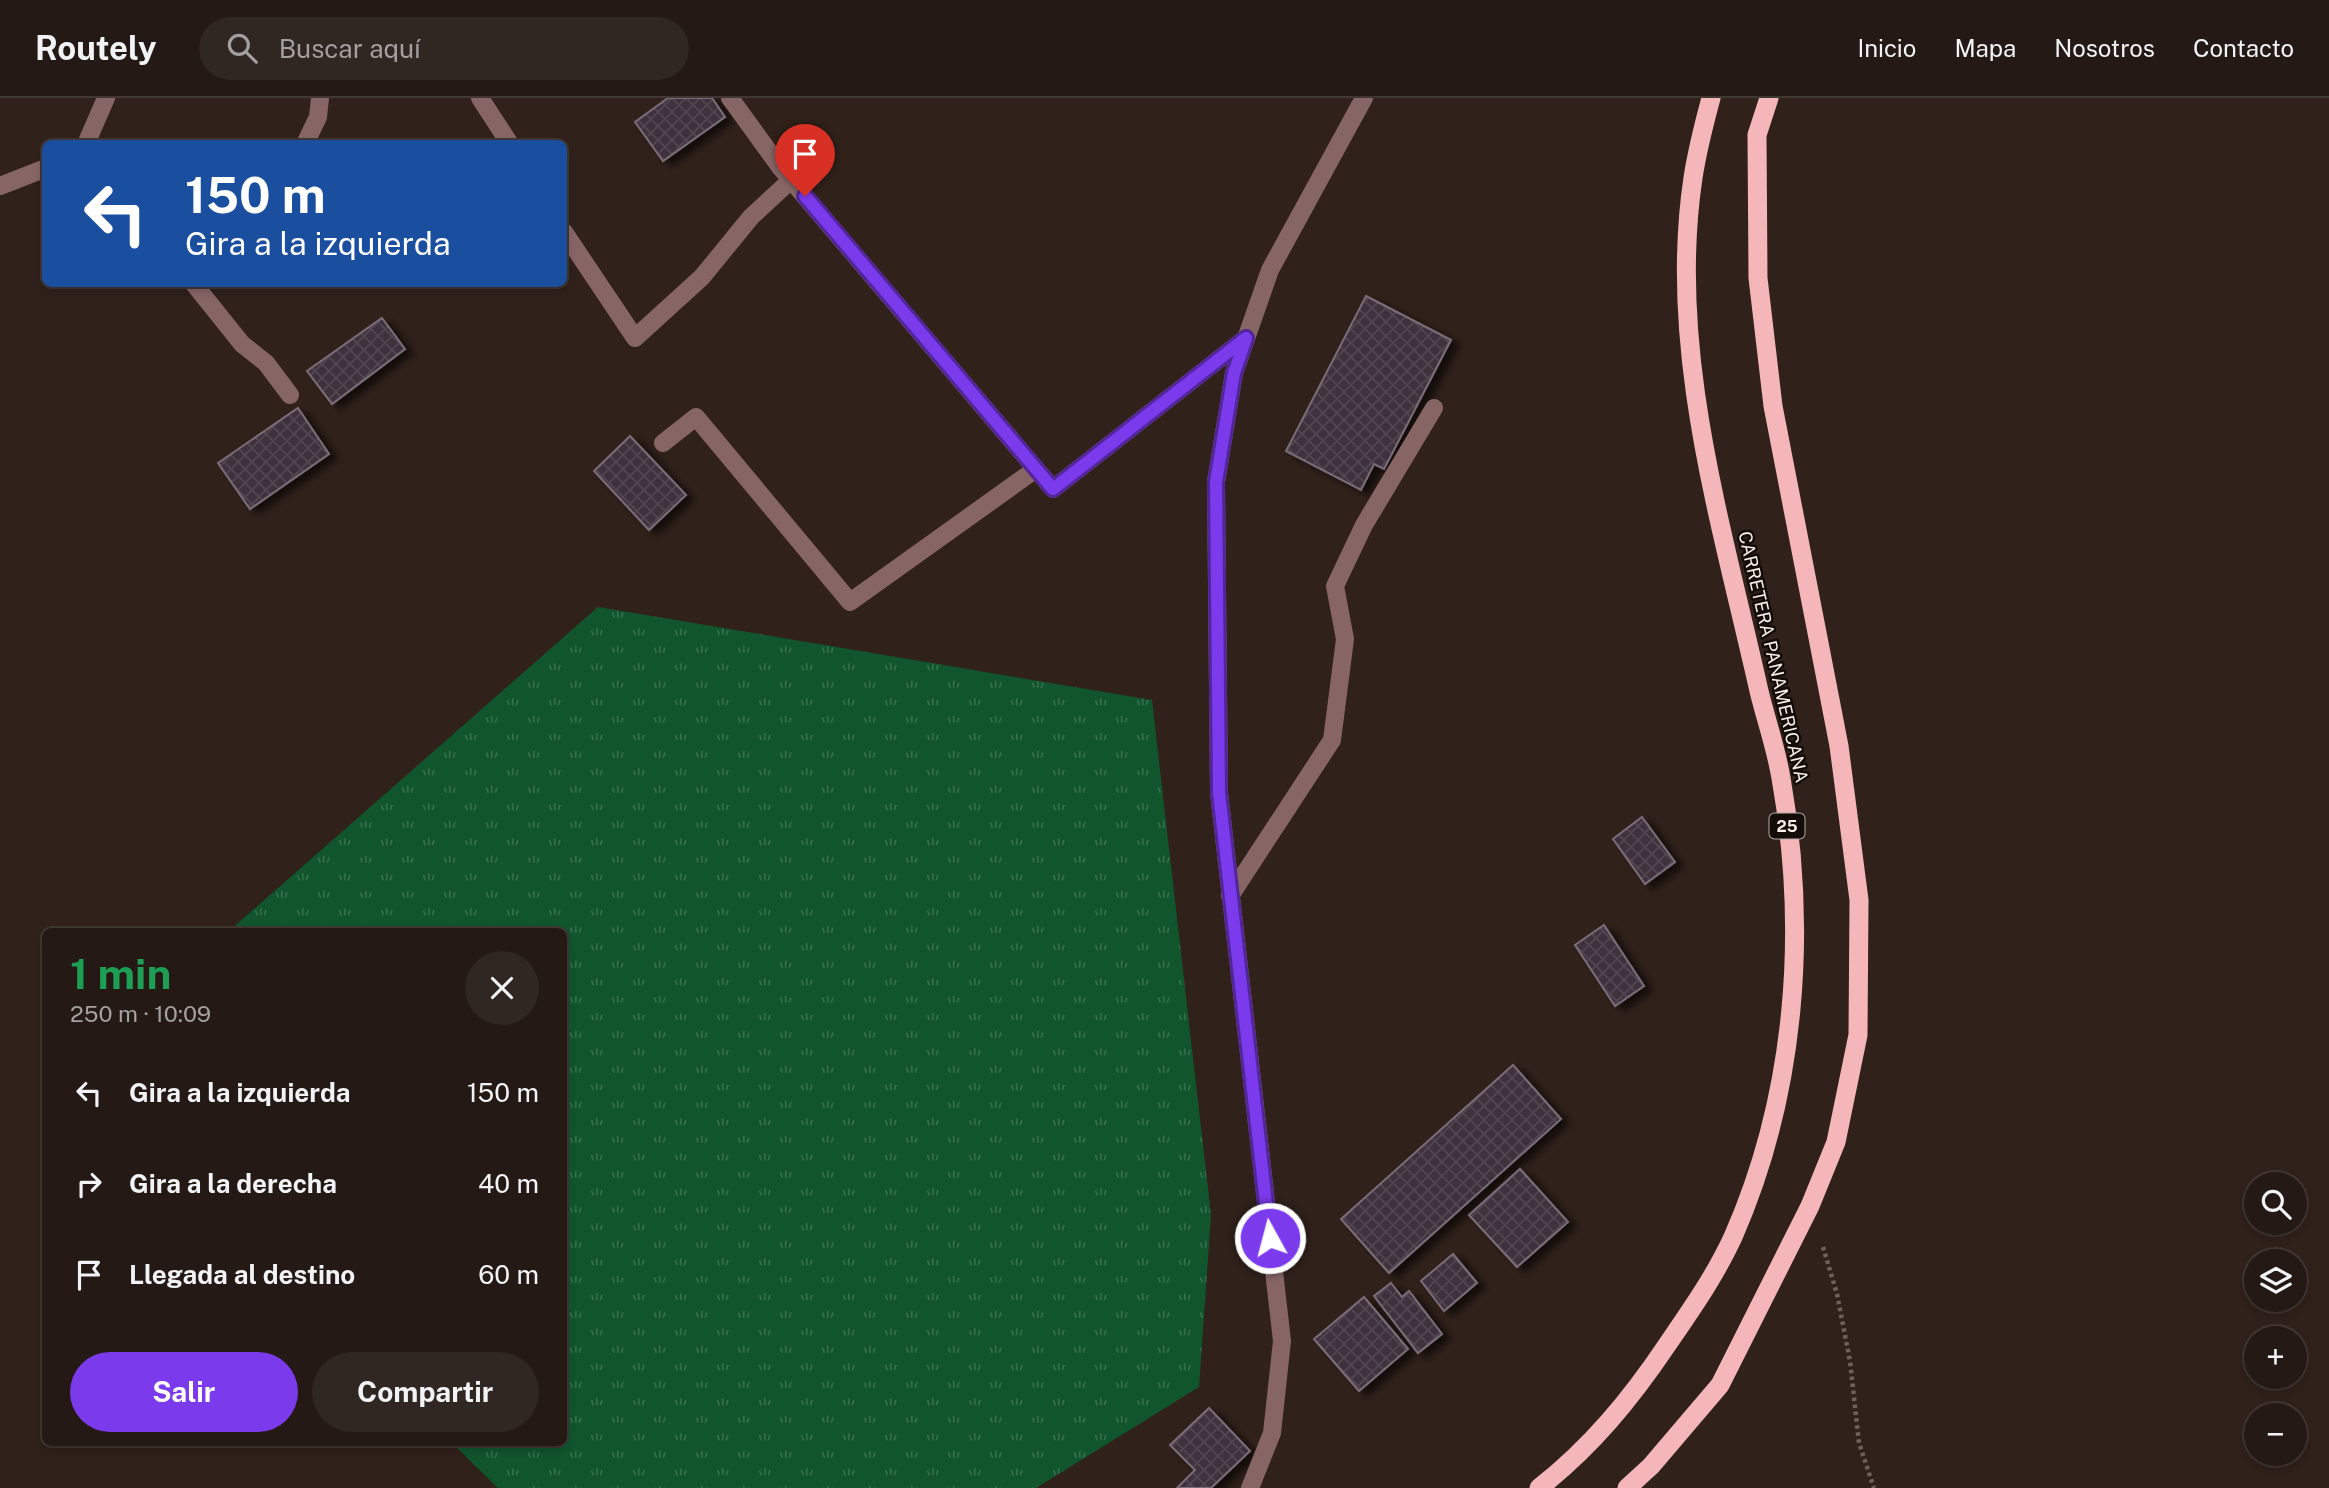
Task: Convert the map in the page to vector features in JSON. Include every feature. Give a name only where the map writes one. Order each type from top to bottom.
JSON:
[{"type":"highway","name":"CARRETERA PANAMERICANA","points":[[1539,1488],[1599,1436],[1637,1390],[1706,1289],[1733,1236],[1750,1189],[1786,1056],[1794,991],[1794,919],[1781,776],[1705,449],[1688,315],[1687,246],[1693,178],[1711,98]]},
{"type":"highway","points":[[1627,1488],[1651,1466],[1720,1385],[1810,1206],[1836,1142],[1858,1035],[1859,900],[1839,746],[1773,406],[1758,278],[1757,135],[1769,98]]},
{"type":"street","points":[[88,140],[106,98]]},
{"type":"street","points":[[307,140],[318,117],[320,98]]},
{"type":"street","points":[[480,98],[507,140]]},
{"type":"street","points":[[730,98],[791,180],[1053,489],[1246,338]]},
{"type":"street","points":[[1250,1488],[1272,1433],[1282,1341],[1219,793],[1216,482],[1234,373],[1269,271],[1364,98]]},
{"type":"street","points":[[0,186],[42,169]]},
{"type":"street","points":[[567,236],[635,338],[702,277],[751,217],[791,180]]},
{"type":"street","points":[[196,287],[242,344],[266,363],[290,395]]},
{"type":"street","points":[[1230,896],[1332,740],[1345,639],[1335,586],[1364,525],[1434,408]]},
{"type":"street","points":[[663,443],[696,417],[849,602],[1036,468]]},
{"type":"path","points":[[1810,1206],[1837,1294],[1850,1361],[1859,1443],[1874,1488]]},
{"type":"green space","points":[[598,607],[1152,700],[1211,1215],[1199,1387],[1036,1488],[498,1488],[455,1446],[567,1446],[567,928],[232,928]]},
{"type":"building","points":[[668,98],[712,98],[725,117],[663,161],[635,122]]},
{"type":"building","points":[[1366,296],[1451,340],[1384,469],[1374,464],[1361,490],[1286,451]]},
{"type":"building","points":[[382,318],[405,349],[332,404],[307,371]]},
{"type":"building","points":[[298,408],[329,454],[250,509],[218,463]]},
{"type":"building","points":[[630,436],[686,495],[649,530],[594,471]]},
{"type":"building","points":[[1642,817],[1675,862],[1645,884],[1613,839]]},
{"type":"building","points":[[1604,925],[1644,986],[1615,1006],[1575,945]]},
{"type":"building","points":[[1513,1065],[1561,1119],[1389,1273],[1341,1219]]},
{"type":"building","points":[[1520,1169],[1568,1222],[1517,1267],[1469,1215]]},
{"type":"building","points":[[1453,1254],[1477,1283],[1444,1311],[1421,1281]]},
{"type":"building","points":[[1391,1283],[1402,1297],[1409,1291],[1442,1334],[1418,1353],[1374,1296]]},
{"type":"building","points":[[1364,1297],[1408,1349],[1359,1391],[1314,1339]]},
{"type":"building","points":[[1209,1408],[1250,1451],[1211,1488],[1177,1488],[1195,1470],[1170,1445]]},
{"type":"route","points":[[805,196],[1053,489],[1246,338],[1234,373],[1216,482],[1219,793],[1244,1034],[1270,1238]]}]
